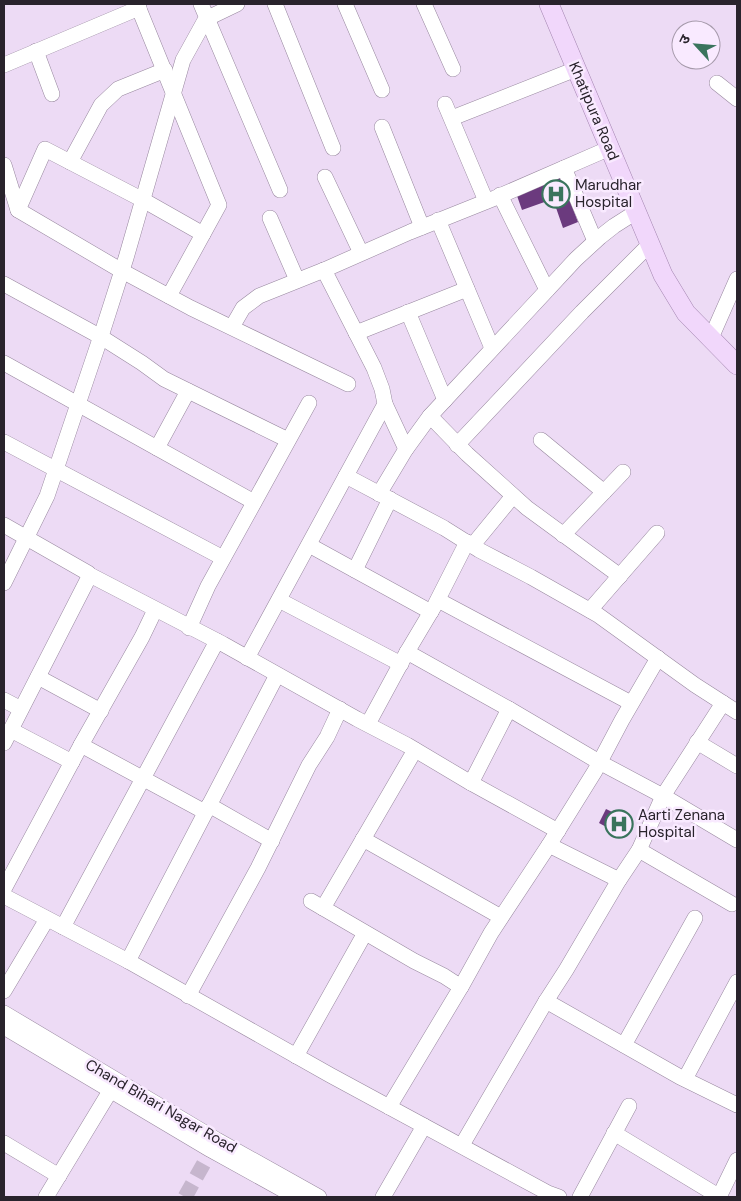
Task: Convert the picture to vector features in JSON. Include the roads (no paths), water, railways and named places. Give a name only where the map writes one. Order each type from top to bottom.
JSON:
[{"type":"main road","name":"Khatipura Road","points":[[549,4],[663,275],[686,313],[737,365]]},
{"type":"street","points":[[201,4],[280,190]]},
{"type":"street","points":[[4,583],[48,496],[122,271],[183,60],[204,22],[237,4]]},
{"type":"street","points":[[275,4],[333,148]]},
{"type":"street","points":[[345,4],[382,90]]},
{"type":"street","points":[[424,4],[453,69]]},
{"type":"street","points":[[4,65],[138,6],[219,205],[170,296]]},
{"type":"street","points":[[36,51],[52,94]]},
{"type":"street","points":[[452,118],[576,69]]},
{"type":"street","points":[[70,162],[101,105],[106,100],[118,89],[165,70]]},
{"type":"street","points":[[717,82],[737,99]]},
{"type":"street","points":[[445,104],[493,198],[547,290]]},
{"type":"street","points":[[382,127],[422,227]]},
{"type":"street","points":[[232,327],[243,308],[260,296],[610,148]]},
{"type":"street","points":[[18,210],[45,150],[143,200],[203,234]]},
{"type":"street","points":[[4,164],[18,210],[122,271],[348,384]]},
{"type":"street","points":[[564,168],[595,241]]},
{"type":"street","points":[[325,177],[360,253]]},
{"type":"street","points":[[355,570],[406,448],[430,416],[576,259],[614,226],[636,212]]},
{"type":"street","points":[[270,218],[297,280]]},
{"type":"street","points":[[438,220],[492,348]]},
{"type":"street","points":[[457,445],[582,312],[650,244]]},
{"type":"street","points":[[324,270],[374,368],[382,389],[385,404],[406,448]]},
{"type":"street","points":[[711,338],[737,280]]},
{"type":"street","points":[[4,284],[101,337],[164,379],[288,440]]},
{"type":"street","points":[[356,333],[467,288]]},
{"type":"street","points":[[408,312],[445,400]]},
{"type":"street","points":[[4,363],[254,502]]},
{"type":"street","points":[[157,448],[188,391]]},
{"type":"street","points":[[189,628],[208,586],[309,403]]},
{"type":"street","points":[[247,658],[385,404]]},
{"type":"street","points":[[430,416],[466,454],[527,508],[620,576]]},
{"type":"street","points":[[541,440],[604,492]]},
{"type":"street","points":[[4,442],[223,558]]},
{"type":"street","points":[[563,536],[623,472]]},
{"type":"street","points":[[346,476],[444,528],[590,610],[737,712]]},
{"type":"street","points":[[368,724],[470,544],[513,496]]},
{"type":"street","points":[[4,525],[90,575],[217,641],[558,831]]},
{"type":"street","points":[[590,610],[657,533]]},
{"type":"street","points":[[309,545],[355,570],[435,606],[631,703]]},
{"type":"street","points":[[72,762],[7,736],[90,575]]},
{"type":"street","points":[[279,600],[509,709],[737,840]]},
{"type":"street","points":[[4,889],[156,610]]},
{"type":"street","points":[[63,927],[217,641]]},
{"type":"street","points":[[389,1107],[501,917],[558,831],[658,658]]},
{"type":"street","points":[[128,961],[277,675]]},
{"type":"street","points":[[38,677],[100,710]]},
{"type":"street","points":[[4,700],[21,709]]},
{"type":"street","points":[[462,1146],[546,1001],[638,850],[663,796],[723,703]]},
{"type":"street","points":[[188,996],[272,841],[309,765],[327,737],[340,709]]},
{"type":"street","points":[[470,783],[509,709]]},
{"type":"street","points":[[697,742],[737,766]]},
{"type":"street","points":[[81,746],[143,779],[272,841]]},
{"type":"street","points":[[415,750],[363,838],[317,904],[461,987]]},
{"type":"street","points":[[363,838],[501,917]]},
{"type":"street","points":[[549,845],[620,880]]},
{"type":"street","points":[[638,850],[732,904]]},
{"type":"street","points":[[4,896],[128,961],[389,1107],[548,1193],[559,1197]]},
{"type":"street","points":[[4,991],[47,918]]},
{"type":"street","points":[[624,1045],[695,918]]},
{"type":"street","points":[[296,1056],[365,933]]},
{"type":"street","points":[[685,1079],[737,982]]},
{"type":"street","points":[[546,1001],[685,1079],[737,1105]]},
{"type":"street","name":"Chand Bihari Nagar Road","points":[[4,1013],[211,1150],[296,1197]]},
{"type":"street","name":"Chand Bihari Nagar Road","points":[[4,1027],[217,1140],[319,1197]]},
{"type":"street","points":[[46,1197],[114,1085]]},
{"type":"street","points":[[580,1197],[629,1106]]},
{"type":"street","points":[[383,1197],[424,1126]]},
{"type":"street","points":[[614,1133],[719,1197],[737,1160]]},
{"type":"street","points":[[4,1144],[59,1176]]},
{"type":"tunnel","points":[[185,1197],[217,1140]]},
{"type":"place","name":"Marudhar Hospital","points":[[556,194]]},
{"type":"place","name":"Aarti Zenana Hospital","points":[[619,824]]}]
